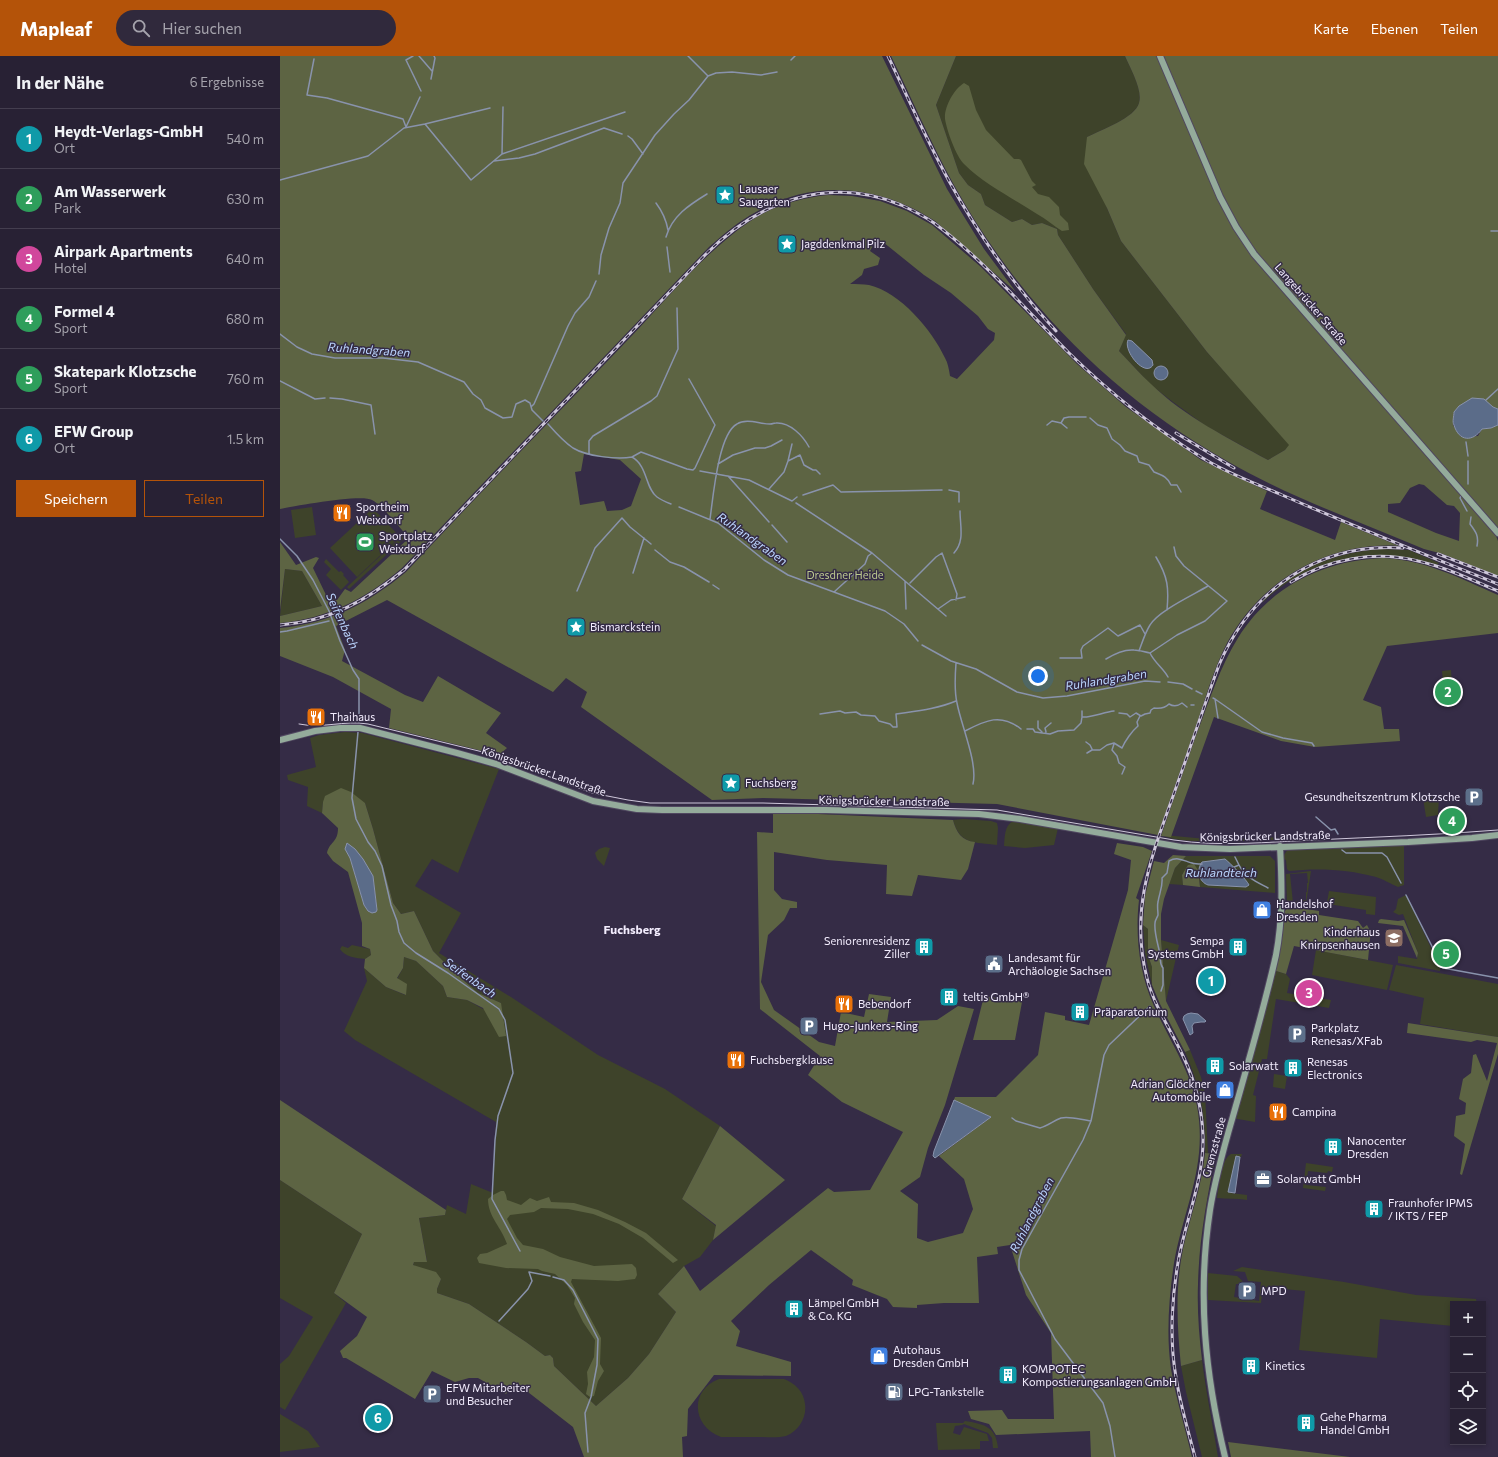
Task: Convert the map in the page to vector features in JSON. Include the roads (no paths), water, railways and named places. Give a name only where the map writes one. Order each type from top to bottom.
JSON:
[{"type":"main road","name":"Langebrücker Straße","points":[[1160,56],[1220,197],[1236,227],[1254,254],[1498,533]]},
{"type":"main road","name":"Königsbrücker Landstraße","points":[[280,740],[307,732],[351,727],[360,728],[496,764],[593,801],[637,809],[826,810],[973,814],[1020,819],[1181,847],[1230,849],[1408,842],[1498,835]]},
{"type":"main road","name":"Grenzstraße","points":[[1225,1457],[1212,1399],[1206,1359],[1204,1301],[1206,1238],[1210,1210],[1223,1147],[1276,955],[1282,904],[1280,846]]},
{"type":"water","points":[[1128,340],[1132,341],[1152,360],[1153,365],[1149,368],[1145,368],[1136,362],[1127,345]]},
{"type":"water","points":[[1158,366],[1164,366],[1168,370],[1168,376],[1164,380],[1158,380],[1154,376],[1154,370]]},
{"type":"water","points":[[1472,398],[1484,399],[1493,407],[1498,409],[1498,425],[1491,428],[1482,429],[1475,436],[1466,438],[1459,435],[1456,431],[1453,422],[1454,412],[1459,406]]},
{"type":"water","points":[[347,843],[355,849],[363,859],[373,876],[376,912],[372,913],[368,911],[364,905],[350,858],[345,849]]},
{"type":"water","name":"Ruhlandteich","points":[[1225,859],[1242,875],[1249,885],[1246,887],[1208,885],[1202,881],[1199,875],[1199,869],[1202,862]]},
{"type":"water","points":[[1191,1013],[1198,1014],[1206,1021],[1194,1023],[1192,1026],[1193,1033],[1190,1035],[1183,1019],[1184,1016]]},
{"type":"water","points":[[954,1100],[991,1117],[935,1158],[933,1156],[934,1151]]},
{"type":"water","points":[[1236,1156],[1240,1157],[1235,1193],[1228,1192]]},
{"type":"waterway","points":[[413,56],[406,60],[421,91]]},
{"type":"waterway","points":[[419,56],[432,71]]},
{"type":"waterway","points":[[431,79],[435,58],[434,56]]},
{"type":"waterway","points":[[688,56],[708,76]]},
{"type":"waterway","points":[[791,60],[795,56]]},
{"type":"waterway","points":[[314,59],[307,95],[327,98],[403,119],[406,127]]},
{"type":"waterway","points":[[599,274],[601,255],[609,228],[620,203],[623,183],[655,135],[689,100],[708,76],[716,73],[732,72],[761,75],[777,72]]},
{"type":"waterway","points":[[406,127],[420,97]]},
{"type":"waterway","points":[[502,154],[503,107]]},
{"type":"waterway","points":[[425,124],[490,108]]},
{"type":"waterway","points":[[280,180],[368,156],[404,128],[425,124],[471,180],[502,154],[625,112]]},
{"type":"waterway","points":[[494,161],[519,158],[535,154],[604,128],[622,134]]},
{"type":"waterway","points":[[628,136],[643,154]]},
{"type":"waterway","points":[[666,237],[672,223],[677,217],[694,202],[707,194]]},
{"type":"waterway","points":[[656,203],[664,215],[668,230]]},
{"type":"waterway","points":[[1491,231],[1498,231]]},
{"type":"waterway","points":[[667,247],[670,272]]},
{"type":"waterway","points":[[532,406],[568,326],[575,313],[589,297],[596,281]]},
{"type":"waterway","points":[[589,454],[589,441],[593,436],[657,396],[678,349],[677,308]]},
{"type":"waterway","name":"Ruhlandgraben","points":[[280,334],[297,347],[312,354],[335,358],[383,358],[418,362],[464,382],[473,394],[481,400],[485,408],[503,418],[512,417],[516,404],[525,400],[530,403],[532,410],[543,421]]},
{"type":"waterway","points":[[632,457],[641,452],[687,469],[693,470],[695,468],[715,425],[689,379]]},
{"type":"waterway","points":[[280,381],[315,399],[325,398]]},
{"type":"waterway","points":[[1486,400],[1498,389]]},
{"type":"waterway","points":[[330,398],[371,405],[375,434]]},
{"type":"waterway","points":[[1047,425],[1052,421],[1061,423],[1064,418],[1086,417]]},
{"type":"waterway","points":[[1090,418],[1098,425],[1107,428],[1112,439],[1125,451],[1137,456],[1139,462],[1149,465],[1154,472],[1166,478],[1171,485],[1177,485],[1181,492]]},
{"type":"waterway","points":[[710,519],[721,453],[725,440],[737,424],[745,421],[770,424],[781,423],[796,430],[809,447]]},
{"type":"waterway","points":[[1061,423],[1067,428]]},
{"type":"waterway","name":"Ruhlandgraben","points":[[548,424],[566,443],[579,451],[602,457],[632,457],[644,471],[653,493],[660,499],[671,504]]},
{"type":"waterway","points":[[718,464],[733,455],[755,448],[765,448],[782,440]]},
{"type":"waterway","points":[[1466,442],[1468,456]]},
{"type":"waterway","points":[[788,461],[792,444]]},
{"type":"waterway","points":[[769,489],[784,472],[788,461],[800,455],[804,465],[816,470],[820,474]]},
{"type":"waterway","points":[[1468,461],[1468,484]]},
{"type":"waterway","points":[[700,471],[749,480],[792,501],[797,497]]},
{"type":"waterway","points":[[728,476],[769,522]]},
{"type":"waterway","points":[[803,495],[833,485],[841,492],[942,490]]},
{"type":"waterway","points":[[949,490],[959,492],[959,502]]},
{"type":"waterway","points":[[1461,496],[1460,498],[1467,511]]},
{"type":"waterway","points":[[796,503],[872,553],[946,616]]},
{"type":"waterway","name":"Ruhlandgraben","points":[[679,507],[718,523],[764,560],[788,575],[885,611],[904,624],[918,641]]},
{"type":"waterway","points":[[954,553],[960,543],[961,538],[960,511]]},
{"type":"waterway","points":[[1471,517],[1470,524],[1478,539],[1477,546]]},
{"type":"waterway","points":[[577,591],[595,548],[622,518],[630,527],[651,544]]},
{"type":"waterway","points":[[772,525],[787,542]]},
{"type":"waterway","points":[[633,573],[644,538]]},
{"type":"waterway","name":"Seifenbach","points":[[280,539],[297,556],[313,580],[329,611],[353,670],[359,679],[359,721]]},
{"type":"waterway","points":[[1168,677],[1150,653],[1177,635],[1205,621],[1227,601],[1184,566],[1176,556],[1174,547]]},
{"type":"waterway","points":[[655,550],[670,562],[684,567],[709,582]]},
{"type":"waterway","points":[[834,592],[865,564],[868,556],[872,553]]},
{"type":"waterway","points":[[910,583],[942,553],[957,594],[956,600]]},
{"type":"waterway","points":[[1156,557],[1167,583],[1167,610]]},
{"type":"waterway","points":[[905,581],[906,609]]},
{"type":"waterway","points":[[713,585],[719,589]]},
{"type":"waterway","points":[[1139,651],[1150,625],[1160,614],[1208,586]]},
{"type":"waterway","points":[[938,609],[951,600],[965,597]]},
{"type":"waterway","points":[[280,632],[329,621]]},
{"type":"waterway","points":[[1060,658],[1082,658],[1081,650],[1083,646],[1108,628],[1118,636],[1140,625],[1145,634]]},
{"type":"waterway","name":"Ruhlandgraben","points":[[922,645],[951,661],[976,669],[1017,692],[1043,698],[1067,696],[1145,681],[1160,682]]},
{"type":"waterway","points":[[1106,659],[1126,650],[1136,650],[1150,653]]},
{"type":"waterway","points":[[956,663],[956,698],[971,755],[974,775],[973,784]]},
{"type":"waterway","name":"Ruhlandgraben","points":[[1168,682],[1183,684],[1192,689]]},
{"type":"waterway","name":"Ruhlandgraben","points":[[1196,691],[1202,694]]},
{"type":"waterway","name":"Ruhlandgraben","points":[[1213,698],[1215,699],[1218,718]]},
{"type":"waterway","points":[[1215,699],[1262,732],[1283,738],[1312,743],[1314,746]]},
{"type":"waterway","points":[[820,714],[840,711],[845,713],[856,712],[861,715],[875,716],[879,721],[890,724],[893,727],[897,727],[896,714],[934,708],[956,701]]},
{"type":"waterway","points":[[1119,713],[1127,714],[1130,717],[1136,713],[1141,716],[1150,713],[1154,708],[1162,708],[1169,704],[1176,706],[1182,703],[1187,707]]},
{"type":"waterway","points":[[1082,711],[1082,717]]},
{"type":"waterway","points":[[1027,729],[1033,729],[1035,732],[1050,734],[1058,731],[1074,730],[1081,723],[1082,717],[1089,717],[1114,711]]},
{"type":"waterway","points":[[1087,753],[1092,750],[1100,750],[1107,745],[1114,743],[1122,748],[1129,736],[1138,726],[1137,722],[1140,716]]},
{"type":"waterway","points":[[965,731],[987,721],[993,720],[1007,721],[1021,729]]},
{"type":"waterway","points":[[1038,721],[1038,728],[1042,732]]},
{"type":"waterway","points":[[1046,732],[1045,728],[1051,723]]},
{"type":"waterway","name":"Seifenbach","points":[[358,732],[352,798],[356,819],[382,866],[391,905],[404,943],[416,953],[448,973],[499,1009],[505,1020],[513,1073],[498,1116],[495,1140],[492,1199],[520,1251]]},
{"type":"waterway","points":[[1086,742],[1092,749]]},
{"type":"waterway","points":[[1114,744],[1112,750],[1117,756],[1119,763],[1125,767],[1122,774]]},
{"type":"waterway","points":[[1316,817],[1331,830],[1335,829],[1338,834]]},
{"type":"waterway","points":[[1342,850],[1346,853],[1382,853],[1387,857],[1401,883]]},
{"type":"waterway","name":"Ruhlandgraben","points":[[1232,868],[1239,865],[1235,857]]},
{"type":"waterway","name":"Ruhlandgraben","points":[[1161,991],[1163,985],[1163,968],[1156,935],[1155,921],[1158,915],[1162,878],[1167,873],[1169,861],[1178,859],[1202,864]]},
{"type":"waterway","points":[[1239,865],[1248,876],[1268,888]]},
{"type":"waterway","points":[[1406,895],[1443,968],[1498,978]]},
{"type":"waterway","name":"Ruhlandgraben","points":[[1115,1457],[1110,1426],[1103,1403],[1055,1339],[1019,1270],[1019,1260],[1022,1249],[1083,1140],[1091,1121],[1104,1055],[1109,1045],[1150,1006]]},
{"type":"waterway","points":[[1012,1118],[1016,1121],[1040,1128],[1061,1118],[1091,1121]]},
{"type":"waterway","points":[[499,1321],[528,1289],[532,1281],[529,1272],[550,1276]]},
{"type":"waterway","name":"Seifenbach","points":[[553,1277],[564,1280],[573,1290],[598,1339],[597,1365],[591,1397],[585,1413],[588,1452]]},
{"type":"tram line","points":[[299,724],[316,726],[350,723],[368,724],[487,753],[592,793],[650,803],[763,803],[997,810],[1174,840],[1226,844],[1429,835],[1498,830]]},
{"type":"railway","points":[[888,56],[933,150],[972,221],[1012,278],[1056,331]]},
{"type":"railway","points":[[280,625],[315,619],[346,608],[376,591],[404,570],[705,255],[726,236],[748,220],[771,208],[796,198],[821,193],[847,193],[874,196],[901,205],[934,223],[952,237],[1004,285],[1069,353],[1100,382],[1149,422],[1183,446],[1211,463],[1241,478],[1498,584]]},
{"type":"railway","points":[[1176,433],[1234,468]]},
{"type":"railway","points":[[1195,1457],[1176,1377],[1172,1317],[1179,1257],[1201,1167],[1203,1136],[1199,1105],[1191,1075],[1158,1008],[1147,978],[1142,951],[1141,926],[1142,902],[1147,878],[1153,854],[1219,665],[1233,638],[1250,614],[1269,593],[1292,576],[1317,562],[1344,553],[1373,548],[1403,548]]},
{"type":"railway","points":[[1438,554],[1498,577]]},
{"type":"railway","points":[[1291,582],[1320,567],[1336,562],[1385,556],[1418,561],[1438,567],[1498,591]]},
{"type":"place","name":"Lausaer Saugarten","points":[[725,195]]},
{"type":"place","name":"Jagddenkmal Pilz","points":[[787,244]]},
{"type":"place","name":"Sportheim Weixdorf","points":[[342,513]]},
{"type":"place","name":"Sportplatz Weixdorf","points":[[365,542]]},
{"type":"place","name":"Bismarckstein","points":[[576,627]]},
{"type":"place","name":"Am Wasserwerk","points":[[1448,692]]},
{"type":"place","name":"Thaihaus","points":[[316,717]]},
{"type":"place","name":"Fuchsberg","points":[[731,783]]},
{"type":"place","name":"Gesundheitszentrum Klotzsche","points":[[1474,797]]},
{"type":"place","name":"Formel 4","points":[[1452,821]]},
{"type":"place","name":"Handelshof Dresden","points":[[1262,910]]},
{"type":"place","name":"Kinderhaus Knirpsenhausen","points":[[1394,938]]},
{"type":"place","name":"Seniorenresidenz Ziller","points":[[924,947]]},
{"type":"place","name":"Sempa Systems GmbH","points":[[1238,947]]},
{"type":"place","name":"Skatepark Klotzsche","points":[[1446,954]]},
{"type":"place","name":"Landesamt für Archäologie Sachsen","points":[[994,964]]},
{"type":"place","name":"Heydt-Verlags-GmbH","points":[[1211,981]]},
{"type":"place","name":"Airpark Apartments","points":[[1309,993]]},
{"type":"place","name":"teltis GmbH®","points":[[949,997]]},
{"type":"place","name":"Bebendorf","points":[[844,1004]]},
{"type":"place","name":"Präparatorium","points":[[1080,1012]]},
{"type":"place","name":"Hugo-Junkers-Ring","points":[[809,1026]]},
{"type":"place","name":"Parkplatz Renesas/XFab","points":[[1297,1034]]},
{"type":"place","name":"Fuchsbergklause","points":[[736,1060]]},
{"type":"place","name":"Solarwatt","points":[[1215,1066]]},
{"type":"place","name":"Renesas Electronics","points":[[1293,1068]]},
{"type":"place","name":"Adrian Glöckner Automobile","points":[[1225,1090]]},
{"type":"place","name":"Campina","points":[[1278,1112]]},
{"type":"place","name":"Nanocenter Dresden","points":[[1333,1147]]},
{"type":"place","name":"Solarwatt GmbH","points":[[1263,1179]]},
{"type":"place","name":"Fraunhofer IPMS / IKTS / FEP","points":[[1374,1209]]},
{"type":"place","name":"MPD","points":[[1247,1291]]},
{"type":"place","name":"Lämpel GmbH & Co. KG","points":[[794,1309]]},
{"type":"place","name":"Autohaus Dresden GmbH","points":[[879,1356]]},
{"type":"place","name":"Kinetics","points":[[1251,1366]]},
{"type":"place","name":"KOMPOTEC Kompostierungsanlagen GmbH","points":[[1008,1375]]},
{"type":"place","name":"LPG-Tankstelle","points":[[894,1392]]},
{"type":"place","name":"EFW Mitarbeiter und Besucher","points":[[432,1394]]},
{"type":"place","name":"EFW Group","points":[[378,1418]]},
{"type":"place","name":"Gehe Pharma Handel GmbH","points":[[1306,1423]]},
{"type":"district","name":"Fuchsberg","points":[[632,930]]},
{"type":"park label","name":"Dresdner Heide","points":[[845,575]]}]
